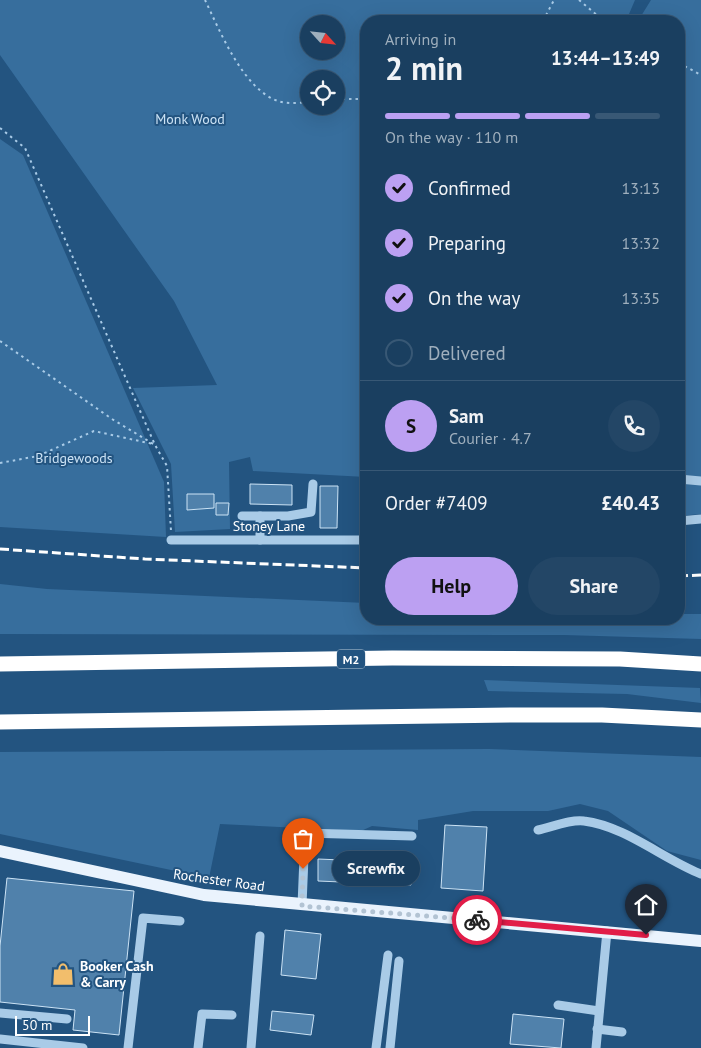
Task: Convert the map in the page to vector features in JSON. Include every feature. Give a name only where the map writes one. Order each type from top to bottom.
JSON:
[{"type":"highway","name":"M2","points":[[0,664],[392,658],[620,659],[701,664]]},
{"type":"highway","points":[[0,722],[512,715],[602,715],[701,720]]},
{"type":"main road","name":"Rochester Road","points":[[0,851],[204,895],[302,906],[437,916],[701,941]]},
{"type":"street","points":[[685,480],[701,481]]},
{"type":"street","points":[[242,516],[311,512],[313,484]]},
{"type":"street","points":[[260,516],[260,540]]},
{"type":"street","points":[[685,520],[701,519]]},
{"type":"street","name":"Stoney Lane","points":[[171,540],[360,540]]},
{"type":"street","points":[[538,830],[583,821],[624,834],[677,864],[701,874]]},
{"type":"street","points":[[302,906],[305,833],[412,836]]},
{"type":"street","points":[[128,1048],[143,918],[180,921]]},
{"type":"street","points":[[596,1048],[607,931]]},
{"type":"street","points":[[252,1048],[260,936]]},
{"type":"street","points":[[376,1048],[388,956]]},
{"type":"street","points":[[390,1048],[399,961]]},
{"type":"street","points":[[558,1005],[599,1011]]},
{"type":"street","points":[[0,1012],[67,1019]]},
{"type":"street","points":[[198,1048],[202,1014],[232,1015]]},
{"type":"street","points":[[597,1029],[622,1032]]},
{"type":"street","points":[[0,1039],[83,1048]]},
{"type":"path","points":[[205,0],[232,53],[260,89],[278,101],[300,102]]},
{"type":"path","points":[[545,15],[554,0]]},
{"type":"path","points":[[579,0],[597,15]]},
{"type":"path","points":[[685,66],[701,75]]},
{"type":"path","points":[[345,100],[360,99]]},
{"type":"path","points":[[0,128],[25,148],[155,445],[167,466],[171,540]]},
{"type":"path","points":[[0,341],[104,414],[155,445]]},
{"type":"path","points":[[0,464],[38,456],[94,431],[155,445]]},
{"type":"green space","name":"Monk Wood","points":[[0,0],[635,0],[629,15],[360,15],[360,477],[253,471],[250,457],[229,462],[230,529],[175,532],[171,464],[133,388],[217,385],[174,301],[0,55]],"holes":[[[187,494],[196,494],[203,499],[203,494],[214,494],[198,510],[187,510]],[[216,503],[229,503],[228,515],[216,515]]]},
{"type":"green space","points":[[651,0],[701,0],[701,514],[685,515],[685,15],[642,15]]},
{"type":"green space","name":"Bridgewoods","points":[[0,139],[23,155],[164,482],[166,537],[0,527]]},
{"type":"green space","points":[[0,584],[47,589],[360,603],[360,625],[685,625],[685,614],[701,614],[701,639],[564,635],[0,634]]},
{"type":"green space","points":[[484,680],[700,688],[701,703],[627,694],[488,691]]},
{"type":"green space","points":[[489,749],[701,757],[701,860],[667,851],[608,811],[580,804],[548,811],[473,811],[418,820],[418,830],[372,826],[361,831],[220,824],[209,878],[0,834],[0,752]]},
{"type":"building","points":[[250,484],[292,485],[292,505],[250,504]]},
{"type":"building","points":[[320,486],[338,486],[337,528],[320,528]]},
{"type":"building","points":[[187,494],[214,494],[214,508],[187,510]]},
{"type":"building","points":[[216,503],[229,503],[228,515],[216,515]]},
{"type":"building","points":[[445,825],[487,827],[483,891],[441,888]]},
{"type":"building","points":[[318,859],[412,863],[411,885],[318,881]]},
{"type":"building","name":"Booker Cash & Carry","points":[[7,878],[134,891],[119,1035],[73,1030],[75,1010],[0,1002],[0,946]]},
{"type":"building","points":[[285,930],[321,934],[316,979],[281,975]]},
{"type":"building","points":[[272,1011],[314,1015],[311,1035],[270,1030]]},
{"type":"building","points":[[513,1014],[564,1019],[561,1048],[510,1044]]},
{"type":"railway","points":[[0,549],[145,559],[360,568]]},
{"type":"railway","points":[[685,576],[701,575]]},
{"type":"way so far","points":[[303,869],[302,906],[477,920]]},
{"type":"place","name":"Screwfix","points":[[303,869]]},
{"type":"place","name":"Booker Cash & Carry","points":[[63,974]]},
{"type":"route","points":[[477,920],[646,935]]}]
